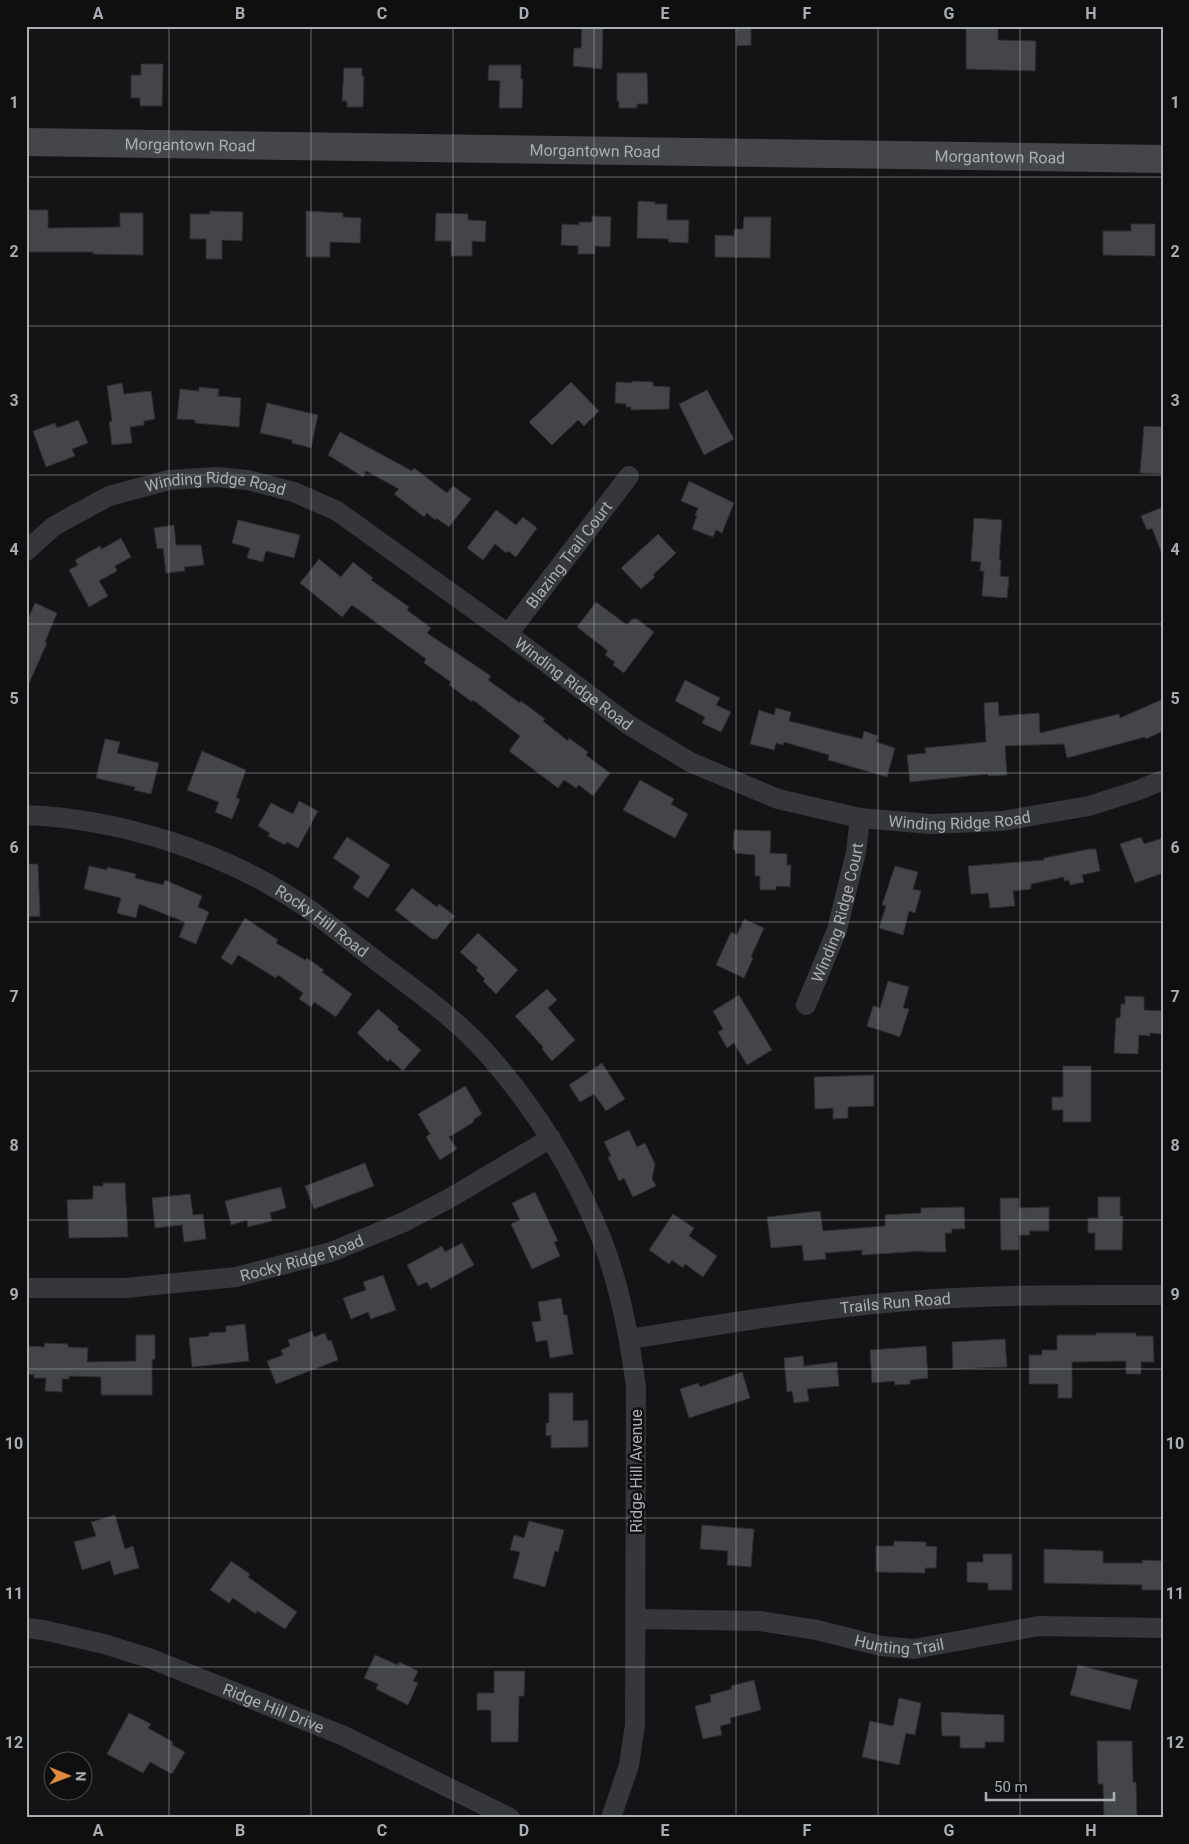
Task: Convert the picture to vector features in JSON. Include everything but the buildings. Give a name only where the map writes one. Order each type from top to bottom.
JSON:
[{"type":"main road","name":"Morgantown Road","points":[[26,142],[1163,159]]},
{"type":"street","name":"Blazing Trail Court","points":[[508,634],[630,476]]},
{"type":"street","name":"Winding Ridge Road","points":[[26,551],[54,526],[109,496],[169,480],[216,477],[248,480],[294,492],[337,511],[508,634],[629,725],[690,762],[778,799],[860,818],[930,824],[1002,821],[1089,806],[1163,780]]},
{"type":"street","name":"Rocky Hill Road","points":[[26,815],[117,826],[177,843],[249,873],[303,905],[448,1016],[489,1056],[551,1138]]},
{"type":"street","name":"Winding Ridge Court","points":[[806,1005],[837,930],[856,852],[860,818]]},
{"type":"street","name":"Rocky Ridge Road","points":[[26,1288],[125,1288],[236,1277],[331,1252],[404,1222],[450,1198],[551,1138]]},
{"type":"street","name":"Ridge Hill Avenue","points":[[551,1138],[595,1221],[609,1260],[630,1340],[636,1388],[635,1725],[629,1765],[611,1818]]},
{"type":"street","name":"Trails Run Road","points":[[630,1340],[763,1317],[887,1303],[1012,1296],[1163,1295]]},
{"type":"street","name":"Hunting Trail","points":[[636,1619],[760,1621],[817,1630],[880,1646],[914,1649],[1039,1626],[1163,1628]]},
{"type":"street","name":"Ridge Hill Drive","points":[[26,1628],[104,1644],[149,1658],[344,1736],[510,1818]]}]
